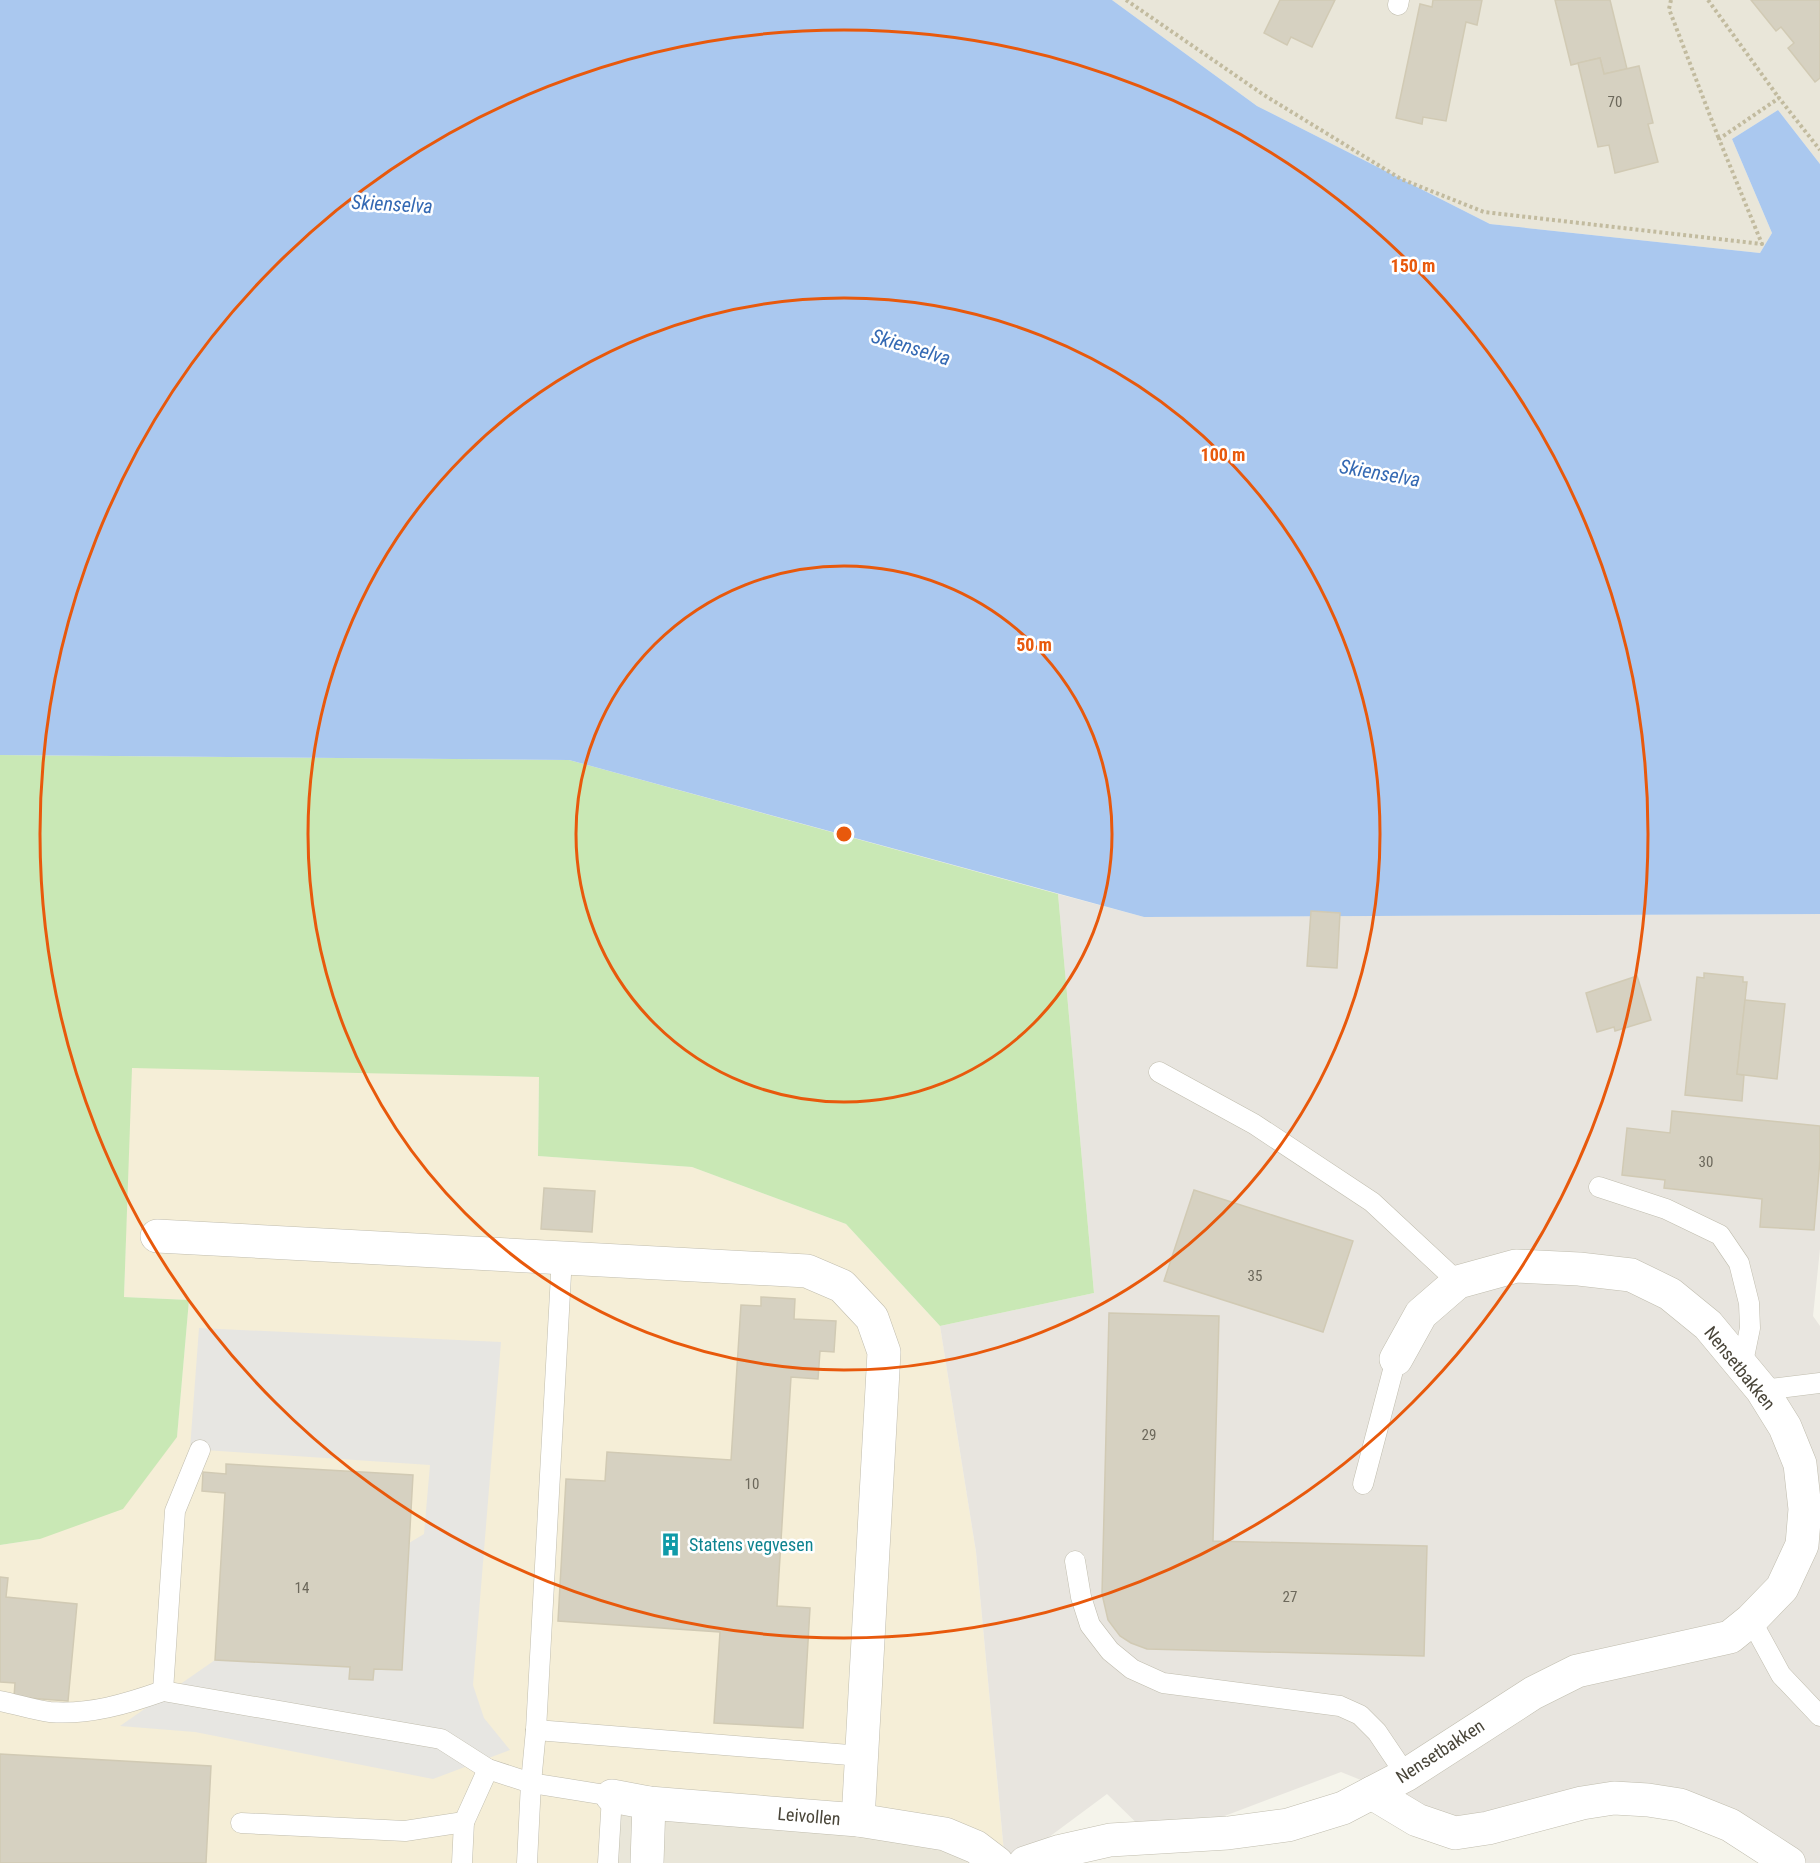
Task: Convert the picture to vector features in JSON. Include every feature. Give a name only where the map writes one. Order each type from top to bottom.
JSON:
[{"type":"street","points":[[157,1236],[807,1270],[842,1286],[872,1318],[884,1352],[858,1820]]},
{"type":"street","name":"Nensetbakken","points":[[1025,1863],[1062,1851],[1110,1840],[1173,1838],[1288,1825],[1342,1808],[1406,1774],[1524,1698],[1577,1671],[1730,1637],[1751,1620],[1782,1588],[1802,1545],[1805,1509],[1800,1464],[1785,1427],[1752,1378],[1708,1325],[1670,1294],[1631,1275],[1580,1269],[1516,1266],[1458,1282],[1421,1314],[1396,1359]]},
{"type":"street","name":"Nensetbakken","points":[[1372,1793],[1417,1820],[1455,1833],[1488,1828],[1582,1803],[1614,1798],[1680,1805],[1730,1826],[1789,1863]]},
{"type":"street","name":"Leivollen","points":[[612,1796],[649,1803],[858,1820],[945,1834],[976,1847],[997,1863]]},
{"type":"street","points":[[647,1863],[649,1803]]},
{"type":"lane","points":[[1159,1072],[1254,1124],[1371,1202],[1458,1282]]},
{"type":"lane","points":[[1599,1186],[1666,1209],[1720,1235],[1739,1263],[1749,1303],[1752,1378],[1820,1383]]},
{"type":"lane","points":[[527,1863],[562,1256]]},
{"type":"lane","points":[[1364,1484],[1396,1359]]},
{"type":"lane","points":[[163,1691],[175,1511],[200,1450]]},
{"type":"lane","points":[[1075,1562],[1081,1597],[1090,1624],[1110,1651],[1132,1669],[1163,1683],[1340,1706],[1360,1715],[1377,1732],[1406,1774]]},
{"type":"lane","points":[[1751,1620],[1781,1675],[1820,1716]]},
{"type":"lane","points":[[0,1701],[48,1712],[75,1713],[124,1704],[163,1691],[441,1739],[488,1769],[531,1783],[612,1796],[608,1863]]},
{"type":"lane","points":[[536,1730],[862,1756]]},
{"type":"lane","points":[[462,1863],[464,1822],[488,1769]]},
{"type":"lane","points":[[241,1823],[405,1831],[464,1822]]},
{"type":"path","points":[[1126,0],[1264,95],[1401,179],[1484,212],[1762,244],[1669,9],[1671,0]]},
{"type":"path","points":[[1708,0],[1820,150]]},
{"type":"path","points":[[1719,139],[1779,98]]},
{"type":"shaded area","points":[[1112,0],[1820,0],[1820,164],[1778,110],[1732,139],[1772,233],[1760,253],[1490,224],[1257,106]]},
{"type":"shaded area","points":[[1058,894],[1144,917],[1820,914],[1820,1249],[1813,1316],[1820,1326],[1820,1863],[1773,1863],[1713,1810],[1455,1818],[1341,1772],[1156,1842],[1107,1794],[1014,1863],[1005,1863],[976,1552],[940,1326],[1094,1293]]},
{"type":"shaded area","points":[[131,1067],[539,1077],[538,1156],[692,1167],[846,1224],[940,1326],[976,1552],[1005,1863],[976,1847],[613,1796],[608,1863],[0,1863],[0,1545],[40,1539],[177,1436],[189,1300],[124,1297]]},
{"type":"shaded area","points":[[199,1328],[501,1342],[473,1685],[484,1718],[510,1750],[433,1779],[195,1732],[120,1726],[215,1660],[350,1667],[350,1679],[372,1680],[374,1669],[402,1670],[409,1543],[424,1534],[430,1465],[190,1449]]},
{"type":"shaded area","points":[[612,1796],[858,1820],[997,1863],[608,1863]]},
{"type":"green space","points":[[0,755],[569,760],[1058,894],[1094,1293],[940,1326],[846,1224],[692,1167],[538,1156],[539,1077],[132,1068],[124,1297],[189,1300],[177,1437],[123,1509],[40,1539],[0,1545]]},
{"type":"water","name":"Skienselva","points":[[0,0],[1112,0],[1257,106],[1490,224],[1760,253],[1772,233],[1732,139],[1778,110],[1820,164],[1820,914],[1144,917],[569,760],[0,755]]},
{"type":"building","points":[[1280,0],[1335,0],[1312,47],[1291,37],[1287,45],[1264,33]]},
{"type":"building","points":[[1433,0],[1482,0],[1477,25],[1466,22],[1446,121],[1423,117],[1422,124],[1396,118],[1420,4],[1432,7]]},
{"type":"building","points":[[1555,0],[1610,0],[1627,69],[1604,74],[1600,58],[1571,65]]},
{"type":"building","points":[[1751,0],[1820,0],[1820,78],[1815,82],[1788,48],[1794,43],[1781,27],[1776,31]]},
{"type":"building","points":[[1600,58],[1604,74],[1639,66],[1653,123],[1648,124],[1658,162],[1615,173],[1609,145],[1598,147],[1578,63]]},
{"type":"building","points":[[1311,911],[1340,913],[1337,968],[1307,966]]},
{"type":"building","points":[[1704,973],[1743,977],[1743,982],[1747,982],[1737,1074],[1744,1075],[1742,1101],[1685,1095],[1697,977],[1704,978]]},
{"type":"building","points":[[1637,976],[1651,1020],[1615,1031],[1614,1027],[1597,1032],[1586,993]]},
{"type":"building","points":[[1745,1000],[1785,1004],[1777,1079],[1737,1074]]},
{"type":"building","points":[[1672,1111],[1820,1126],[1820,1160],[1814,1230],[1760,1227],[1762,1199],[1664,1188],[1665,1180],[1622,1175],[1627,1128],[1670,1133]]},
{"type":"building","points":[[544,1188],[595,1191],[592,1232],[541,1229]]},
{"type":"building","points":[[1194,1190],[1353,1241],[1323,1332],[1164,1281]]},
{"type":"building","name":"Statens vegvesen","points":[[761,1297],[795,1299],[794,1319],[836,1321],[834,1352],[820,1351],[818,1379],[791,1377],[777,1606],[810,1608],[803,1728],[714,1723],[720,1632],[558,1621],[566,1479],[605,1481],[607,1452],[731,1460],[741,1305],[761,1306]]},
{"type":"building","points":[[1109,1313],[1219,1316],[1213,1541],[1427,1546],[1424,1656],[1147,1649],[1120,1636],[1108,1620],[1102,1594]]},
{"type":"building","points":[[226,1464],[413,1475],[402,1670],[374,1669],[373,1680],[349,1679],[350,1667],[215,1660],[225,1493],[202,1491],[203,1472],[226,1474]]},
{"type":"building","points":[[0,1577],[8,1578],[6,1597],[77,1604],[68,1701],[14,1697],[15,1683],[0,1682]]},
{"type":"building","points":[[0,1754],[211,1766],[206,1863],[0,1863]]},
{"type":"place","name":"Statens vegvesen","points":[[671,1544]]}]
